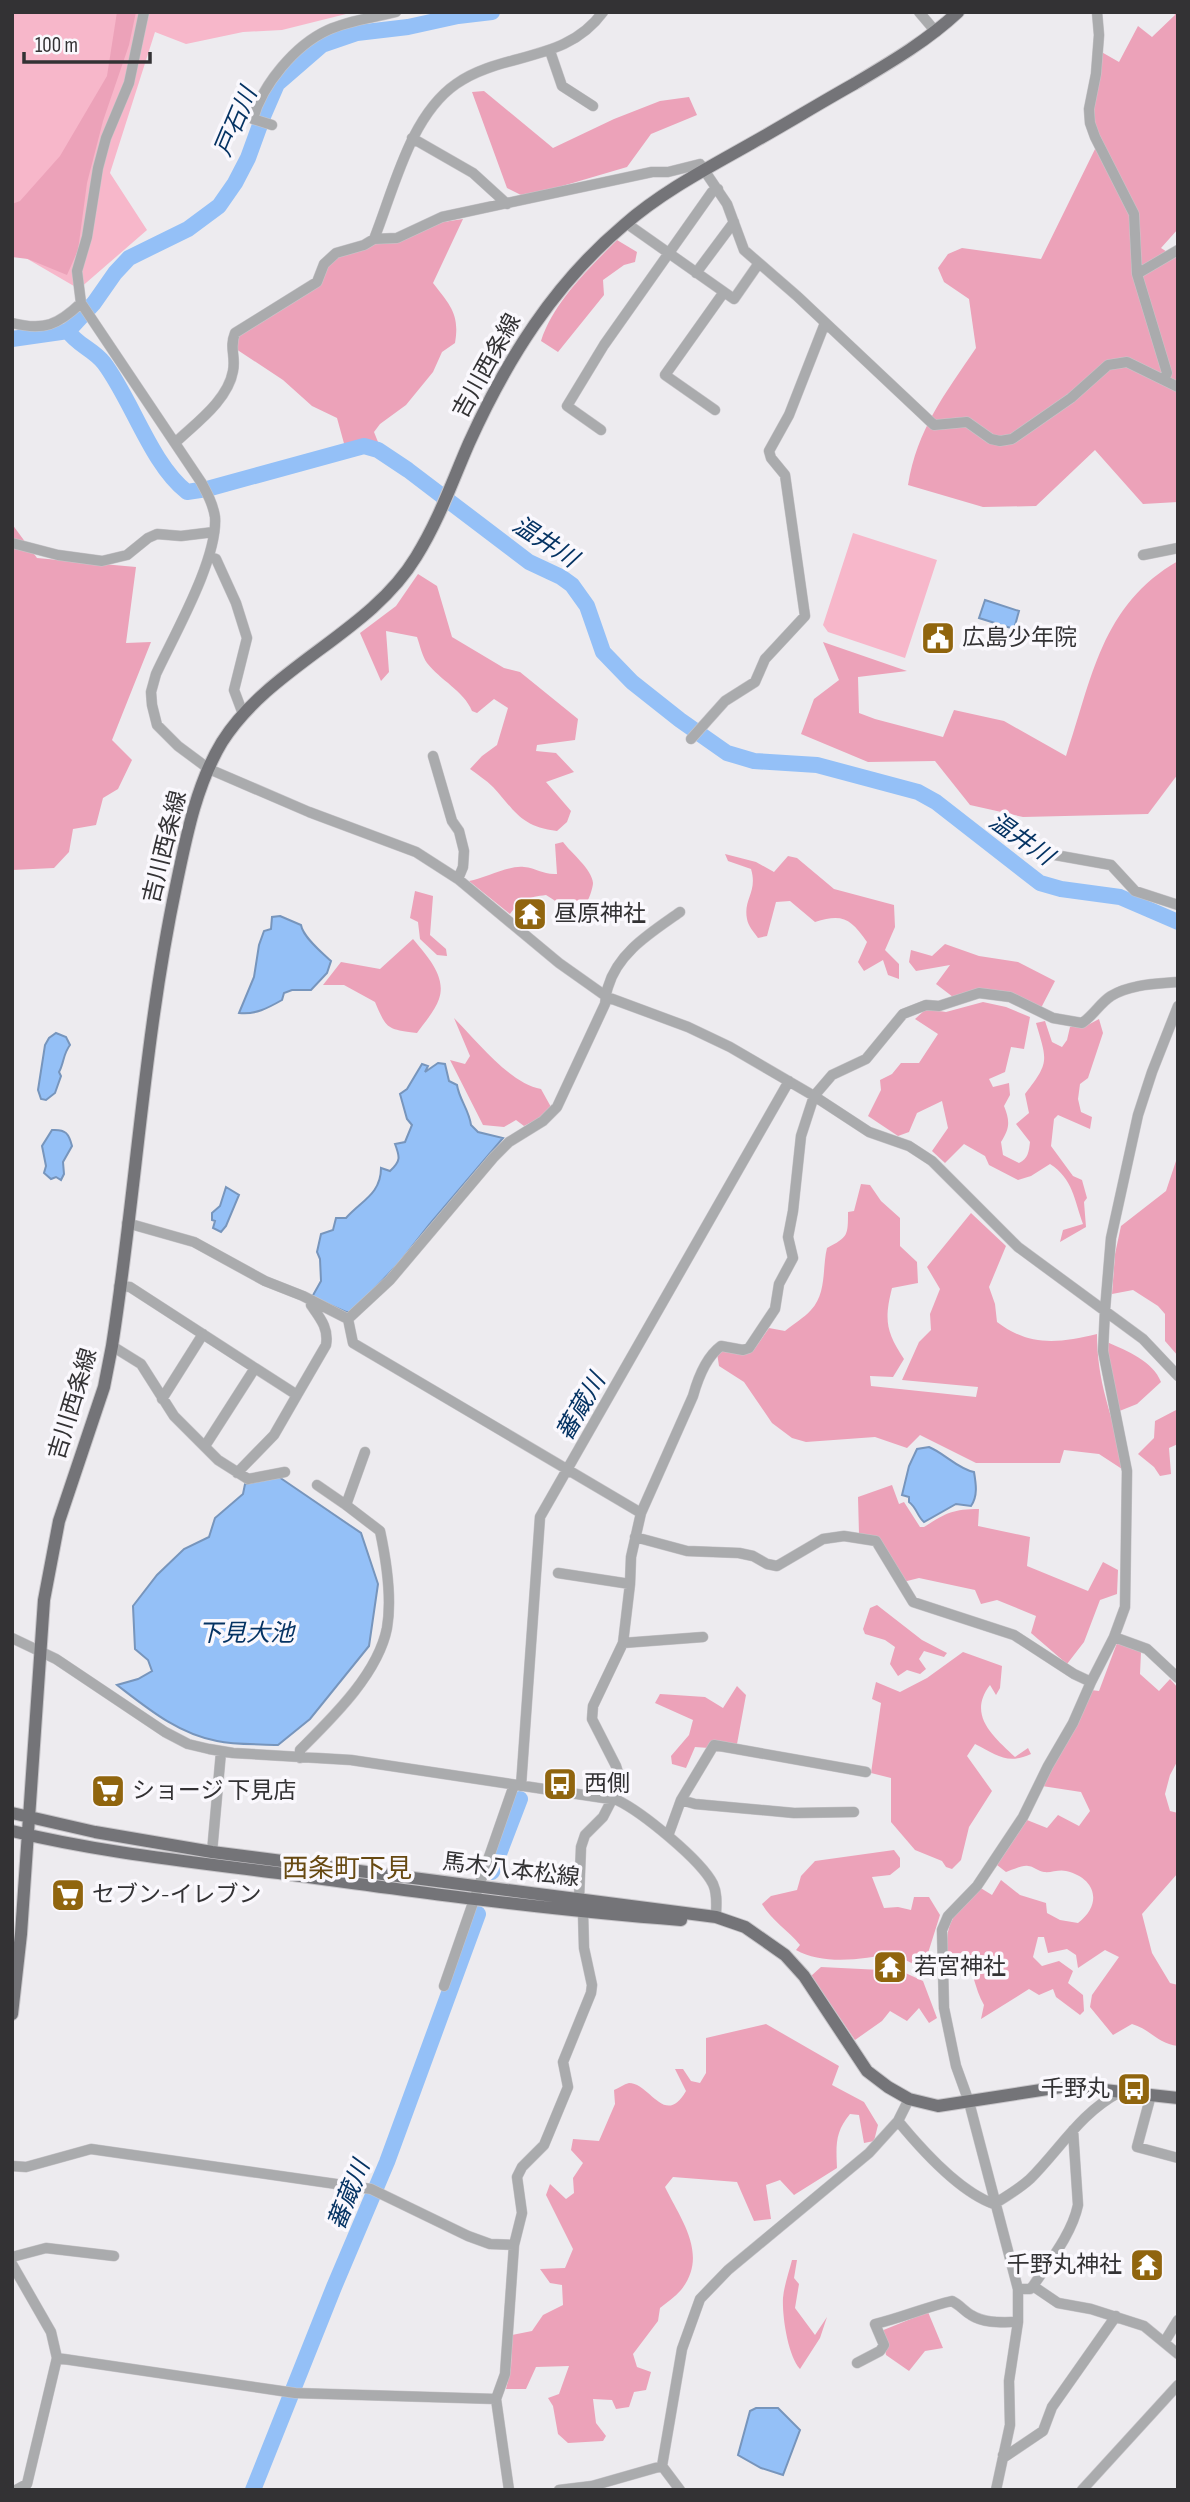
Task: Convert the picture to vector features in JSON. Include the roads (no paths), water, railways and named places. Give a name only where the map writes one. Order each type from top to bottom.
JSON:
[{"type":"main road","name":"吉川西条線","points":[[13,2008],[21,1934],[44,1600],[59,1521],[104,1387],[112,1346],[167,929],[185,847],[209,769],[222,742],[243,714],[289,673],[383,598],[409,569],[433,530],[504,370],[541,313],[585,260],[625,223],[669,191],[899,57],[936,32],[958,12]]},
{"type":"main road","name":"馬木八本松線","points":[[12,1813],[95,1832],[212,1852],[716,1917],[745,1927],[785,1955],[804,1976],[867,2071],[909,2099],[938,2106],[1021,2091],[1067,2086],[1178,2098]]},
{"type":"main road","name":"馬木八本松線","points":[[12,1831],[94,1849],[474,1899],[692,1921],[716,1917]]},
{"type":"street","points":[[144,12],[129,83],[106,138],[98,168],[88,237],[77,271],[81,303],[176,442],[201,482],[215,517],[210,556],[156,674],[151,692],[158,725],[178,746],[209,769],[309,812],[416,852],[458,879],[559,964],[607,997],[688,1027],[789,1081],[869,1132],[909,1146],[932,1161],[1018,1247],[1143,1339],[1178,1376]]},
{"type":"street","points":[[272,125],[253,119],[257,102],[283,66],[310,40],[354,20],[396,12]]},
{"type":"street","points":[[374,239],[412,138],[438,102],[454,86],[472,75],[550,51],[576,39],[594,24],[603,12]]},
{"type":"street","points":[[919,12],[936,32]]},
{"type":"street","points":[[1097,12],[1099,35],[1096,74],[1089,109],[1090,123],[1134,214],[1137,274],[1167,373],[1164,379]]},
{"type":"street","points":[[550,51],[562,86],[593,106]]},
{"type":"street","points":[[412,138],[473,173],[508,204]]},
{"type":"street","points":[[176,442],[214,405],[231,380],[234,367],[231,344],[235,333],[317,282],[324,264],[336,253],[364,245],[374,239],[397,237],[442,217],[700,164],[718,189],[744,250],[934,425],[967,422],[991,439],[1012,439],[1071,398],[1108,365],[1127,362],[1178,387]]},
{"type":"street","points":[[601,430],[567,406],[604,345],[712,192],[718,189]]},
{"type":"street","points":[[696,273],[734,222]]},
{"type":"street","points":[[625,223],[734,299],[759,263]]},
{"type":"street","points":[[1137,274],[1178,250]]},
{"type":"street","points":[[715,410],[665,375],[724,292]]},
{"type":"street","points":[[12,323],[31,327],[52,325],[65,319],[81,303]]},
{"type":"street","points":[[691,739],[725,701],[755,682],[765,659],[805,616],[785,475],[771,458],[769,450],[789,415],[825,323]]},
{"type":"street","points":[[12,543],[58,555],[103,561],[127,555],[157,534],[181,536],[214,532]]},
{"type":"street","points":[[1143,555],[1178,548]]},
{"type":"street","points":[[210,556],[216,559],[224,574],[247,638],[234,690],[243,714]]},
{"type":"street","points":[[433,756],[464,852],[463,867],[458,879]]},
{"type":"street","points":[[1044,853],[1111,865],[1135,891],[1178,905]]},
{"type":"street","points":[[348,1319],[390,1280],[494,1157],[509,1142],[543,1121],[557,1107],[607,997],[607,988],[619,964],[639,941],[680,912]]},
{"type":"street","points":[[579,1899],[581,1847],[585,1835],[603,1817],[621,1782],[616,1766],[592,1719],[593,1706],[623,1643],[631,1557],[641,1513],[693,1396],[699,1376],[715,1351],[722,1346],[743,1350],[749,1348],[775,1309],[779,1284],[793,1258],[788,1237],[801,1136],[814,1096],[832,1075],[866,1059],[903,1014],[926,1004],[939,1006],[979,993],[1010,997],[1053,1018],[1082,1023],[1111,996],[1141,985],[1178,982]]},
{"type":"street","points":[[996,2490],[1010,2425],[1009,2381],[1018,2322],[1018,2289],[969,2102],[956,2066],[944,2008],[942,1930],[948,1916],[977,1886],[1023,1817],[1073,1723],[1114,1637],[1125,1607],[1128,1492],[1124,1449],[1103,1351],[1111,1238],[1138,1115],[1178,1006]]},
{"type":"street","points":[[444,1986],[517,1785],[540,1517],[789,1081]]},
{"type":"street","points":[[127,1223],[194,1242],[265,1282],[348,1319]]},
{"type":"street","points":[[120,1286],[130,1287],[297,1395]]},
{"type":"street","points":[[237,1473],[274,1434],[326,1345],[326,1327],[311,1305],[312,1301]]},
{"type":"street","points":[[348,1319],[353,1343],[641,1513]]},
{"type":"street","points":[[162,1399],[202,1334]]},
{"type":"street","points":[[112,1346],[141,1364],[174,1416],[218,1460],[248,1479],[285,1472]]},
{"type":"street","points":[[205,1446],[255,1367]]},
{"type":"street","points":[[346,1505],[365,1452]]},
{"type":"street","points":[[300,1758],[300,1750],[350,1697],[367,1674],[387,1628],[388,1574],[380,1531],[317,1485]]},
{"type":"street","points":[[635,1537],[687,1551],[739,1553],[777,1566],[822,1539],[844,1536],[867,1538],[876,1541],[913,1602],[1014,1635],[1091,1682]]},
{"type":"street","points":[[558,1573],[630,1584]]},
{"type":"street","points":[[623,1643],[703,1637]]},
{"type":"street","points":[[1114,1637],[1147,1649],[1178,1678]]},
{"type":"street","points":[[12,1638],[56,1658],[164,1732],[188,1744],[221,1752],[351,1760],[614,1799],[629,1806],[668,1836],[712,1882],[716,1894],[716,1917]]},
{"type":"street","points":[[668,1836],[681,1800],[714,1745],[866,1772]]},
{"type":"street","points":[[212,1852],[221,1752]]},
{"type":"street","points":[[681,1800],[695,1804],[794,1813],[854,1812]]},
{"type":"street","points":[[509,2490],[496,2399],[505,2374],[514,2245],[522,2213],[517,2177],[522,2167],[544,2145],[568,2087],[563,2062],[592,1985],[584,1948],[583,1912]]},
{"type":"street","points":[[994,2204],[1031,2178],[1098,2103],[1120,2092]]},
{"type":"street","points":[[1151,2095],[1137,2147],[1178,2158]]},
{"type":"street","points":[[680,2490],[662,2466],[682,2349],[700,2299],[728,2270],[869,2153],[898,2121],[909,2099]]},
{"type":"street","points":[[898,2121],[925,2152],[981,2199],[994,2204]]},
{"type":"street","points":[[1018,2289],[1030,2289],[1033,2286],[1076,2213],[1078,2205],[1073,2130]]},
{"type":"street","points":[[12,2166],[26,2167],[91,2149],[375,2190],[468,2236],[490,2244],[514,2245]]},
{"type":"street","points":[[12,2257],[47,2248],[114,2256]]},
{"type":"street","points":[[12,2264],[51,2332],[57,2358],[27,2484],[16,2490]]},
{"type":"street","points":[[1033,2286],[1058,2303],[1116,2316],[1144,2326],[1178,2354]]},
{"type":"street","points":[[857,2363],[880,2351],[884,2345],[875,2323],[935,2305],[952,2301],[982,2320],[1018,2322]]},
{"type":"street","points":[[1003,2455],[1043,2431],[1052,2407],[1116,2316]]},
{"type":"street","points":[[1165,2341],[1178,2320]]},
{"type":"street","points":[[57,2358],[292,2392],[496,2399]]},
{"type":"street","points":[[1082,2490],[1178,2385]]},
{"type":"street","points":[[559,2490],[592,2486],[662,2466]]},
{"type":"water","points":[[985,600],[1019,611],[1014,629],[979,618]]},
{"type":"water","points":[[280,916],[301,925],[309,940],[331,961],[327,973],[311,990],[292,990],[284,993],[282,1000],[266,1008],[251,1013],[239,1013],[254,977],[264,931],[271,929],[272,917]]},
{"type":"water","points":[[56,1033],[66,1037],[70,1045],[59,1072],[61,1076],[55,1093],[46,1100],[41,1099],[38,1090],[45,1045]]},
{"type":"water","points":[[438,1063],[445,1064],[449,1081],[457,1085],[471,1125],[478,1132],[503,1138],[399,1263],[352,1312],[346,1312],[312,1297],[321,1281],[317,1252],[321,1234],[333,1230],[336,1218],[346,1218],[374,1191],[381,1168],[390,1171],[396,1164],[399,1156],[395,1144],[405,1142],[412,1125],[407,1119],[400,1094],[407,1089],[422,1064],[428,1066],[425,1072]]},
{"type":"water","points":[[52,1130],[66,1133],[72,1146],[63,1162],[64,1174],[61,1180],[56,1177],[51,1179],[44,1173],[46,1166],[42,1146]]},
{"type":"water","points":[[226,1187],[239,1195],[221,1232],[213,1228],[215,1221],[212,1220],[212,1213],[220,1206]]},
{"type":"water","points":[[929,1447],[962,1468],[974,1472],[976,1490],[971,1506],[956,1504],[924,1522],[909,1502],[909,1497],[902,1495],[909,1466],[917,1449]]},
{"type":"water","name":"下見大池","points":[[279,1477],[361,1533],[378,1584],[369,1646],[310,1719],[278,1745],[232,1743],[203,1738],[164,1719],[117,1685],[138,1679],[152,1671],[148,1660],[135,1649],[133,1606],[157,1575],[184,1549],[209,1537],[215,1518],[243,1494],[245,1484]]},
{"type":"water","points":[[756,2408],[778,2408],[800,2430],[783,2475],[761,2468],[738,2455],[750,2411]]},
{"type":"waterway","name":"戸石川","points":[[68,331],[129,258],[188,229],[219,206],[248,158],[277,84],[322,45],[357,33],[492,12]]},
{"type":"waterway","name":"温井川","points":[[68,331],[104,363],[152,449],[174,480],[187,492],[207,489],[364,446],[378,450],[529,562],[572,585],[587,606],[603,652],[632,682],[727,753],[754,761],[817,765],[918,792],[936,802],[1040,883],[1061,889],[1120,897],[1178,922]]},
{"type":"waterway","name":"温井川","points":[[12,339],[68,331]]},
{"type":"waterway","name":"蕃蔵川","points":[[492,1872],[520,1799]]},
{"type":"waterway","name":"蕃蔵川","points":[[253,2490],[387,2162],[478,1914]]},
{"type":"place","name":"広島少年院","points":[[938,638]]},
{"type":"place","name":"昼原神社","points":[[530,914]]},
{"type":"place","name":"西側","points":[[560,1784]]},
{"type":"place","name":"ショージ 下見店","points":[[108,1791]]},
{"type":"place","name":"セブン-イレブン","points":[[68,1895]]},
{"type":"place","name":"若宮神社","points":[[890,1967]]},
{"type":"place","name":"千野丸","points":[[1134,2089]]},
{"type":"place","name":"千野丸神社","points":[[1147,2265]]},
{"type":"district","name":"西条町下見","points":[[347,1869]]}]
